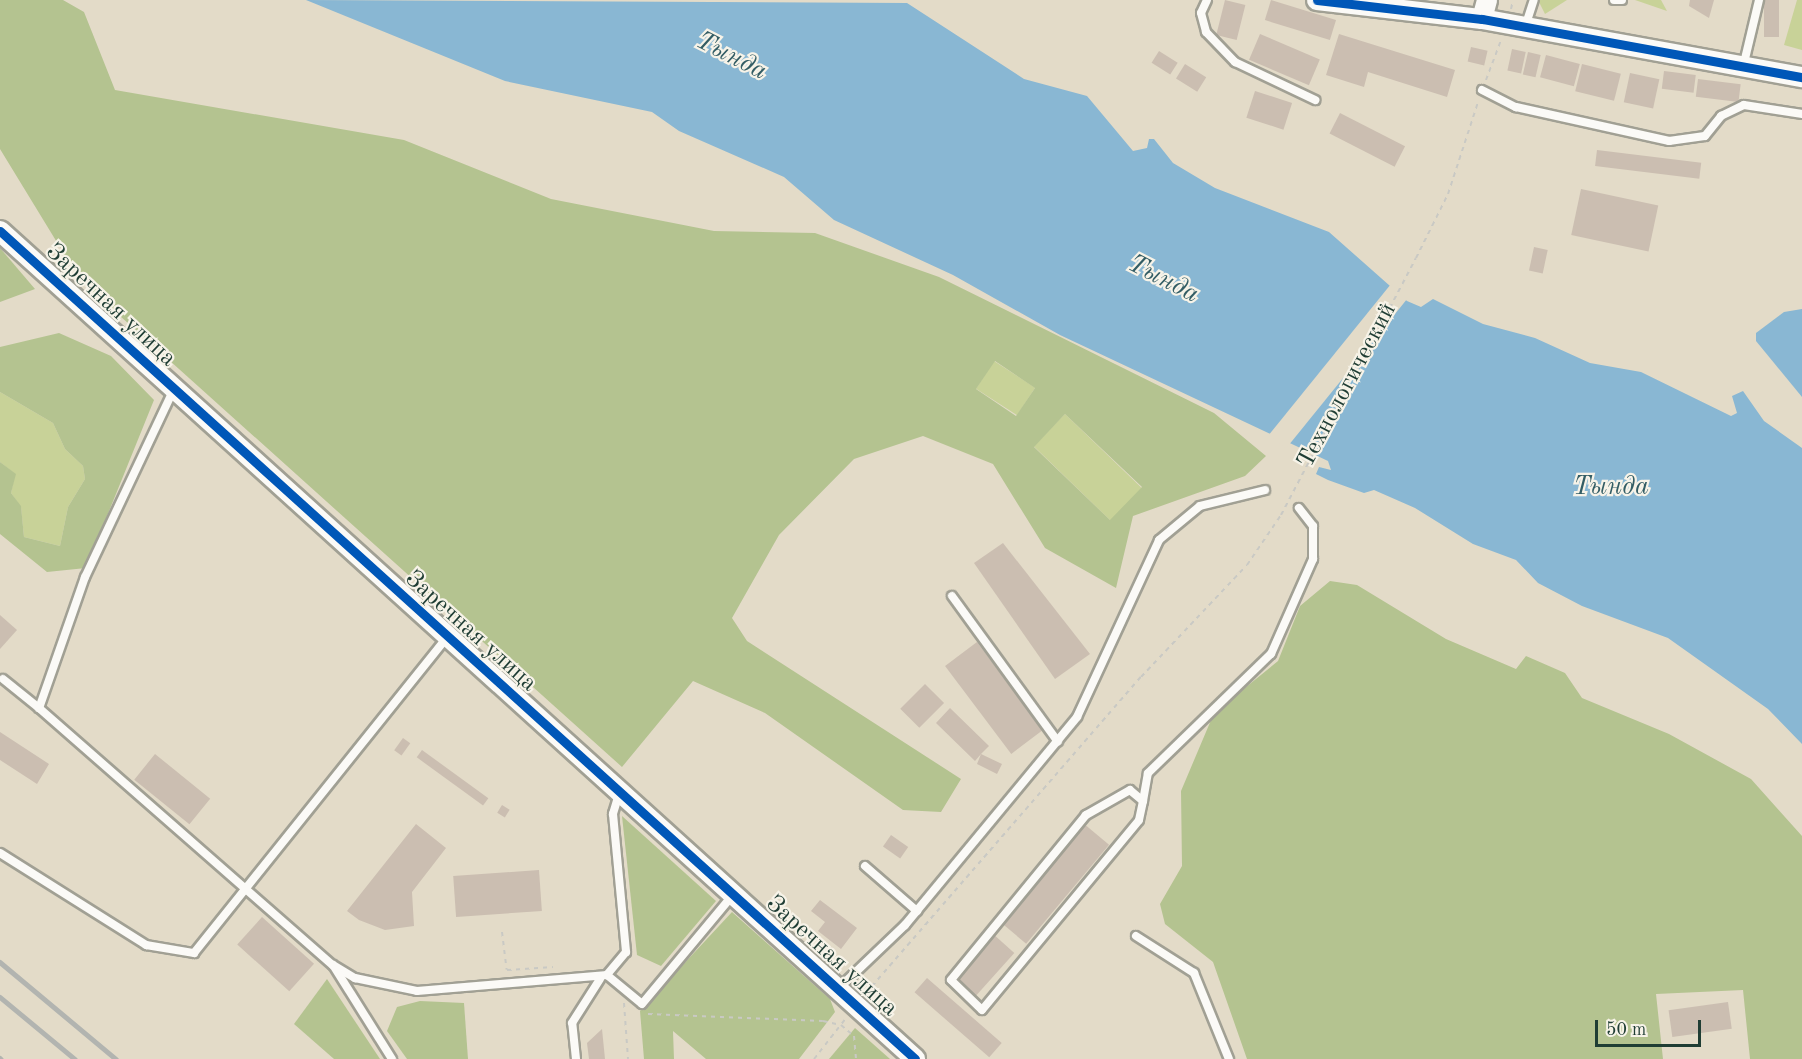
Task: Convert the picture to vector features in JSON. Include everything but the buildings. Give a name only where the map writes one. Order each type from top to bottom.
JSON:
[{"type":"street","points":[[1317,0],[1456,8],[1482,19],[1516,26],[1744,63],[1802,77]]},
{"type":"street","points":[[1482,19],[1487,0]]},
{"type":"street","name":"Заречная улица","points":[[0,231],[173,391],[915,1059]]},
{"type":"lane","points":[[1207,0],[1201,13],[1206,32],[1234,62],[1316,100]]},
{"type":"lane","points":[[1516,26],[1534,0]]},
{"type":"lane","points":[[1614,0],[1622,0]]},
{"type":"lane","points":[[1744,63],[1759,0]]},
{"type":"lane","points":[[1482,90],[1516,107],[1669,141],[1705,136],[1721,116],[1744,105],[1802,114]]},
{"type":"lane","points":[[39,708],[84,577],[173,391]]},
{"type":"lane","points":[[837,989],[917,911],[1077,717],[1159,540],[1200,507],[1265,490]]},
{"type":"lane","points":[[1143,801],[1130,790],[1086,815],[951,980],[982,1010],[1139,820],[1143,801],[1148,773],[1271,654],[1313,559],[1313,526],[1299,508]]},
{"type":"lane","points":[[952,596],[1058,742]]},
{"type":"lane","points":[[0,853],[146,945],[194,953],[447,637]]},
{"type":"lane","points":[[3,679],[248,888],[333,965],[355,978],[417,991],[604,977],[642,1004],[732,896]]},
{"type":"lane","points":[[576,1059],[572,1023],[604,977],[626,952],[613,814],[619,794]]},
{"type":"lane","points":[[865,866],[917,911]]},
{"type":"lane","points":[[1136,936],[1194,972],[1229,1059]]},
{"type":"lane","points":[[333,965],[392,1059]]},
{"type":"path","points":[[623,994],[628,1059]]},
{"type":"path","points":[[842,1025],[854,1036],[856,1059]]},
{"type":"green space","points":[[0,0],[63,0],[84,12],[115,90],[404,140],[551,199],[714,231],[815,233],[939,277],[1214,413],[1266,456],[1245,476],[1133,516],[1116,588],[1045,548],[993,464],[923,436],[854,459],[779,535],[732,618],[747,641],[961,779],[941,812],[903,810],[765,713],[693,681],[622,767],[80,280],[0,149]],"holes":[[[995,361],[1035,388],[1016,416],[976,389]],[[1065,414],[1142,487],[1110,520],[1034,447]]]},
{"type":"green space","points":[[1538,0],[1567,0],[1545,14]]},
{"type":"green space","points":[[1635,0],[1661,0],[1667,11]]},
{"type":"green space","points":[[1797,0],[1802,0],[1802,50],[1784,45]]},
{"type":"green space","points":[[0,248],[35,289],[0,302]]},
{"type":"green space","points":[[59,333],[111,356],[154,400],[86,568],[47,572],[0,534],[0,462],[16,474],[11,493],[21,506],[24,537],[60,546],[68,507],[85,479],[83,466],[65,449],[53,423],[0,392],[0,347]]},
{"type":"green space","points":[[994,361],[1035,388],[1017,415],[976,389]]},
{"type":"green space","points":[[0,392],[53,423],[65,449],[83,466],[85,479],[68,507],[60,546],[24,537],[21,507],[11,493],[15,474],[0,462]]},
{"type":"green space","points":[[1065,414],[1142,488],[1111,521],[1034,446]]},
{"type":"green space","points":[[1330,581],[1357,585],[1446,639],[1516,669],[1526,656],[1565,673],[1582,698],[1669,734],[1751,779],[1802,836],[1802,1059],[1750,1059],[1743,990],[1656,994],[1663,1059],[1247,1059],[1213,962],[1165,924],[1160,904],[1182,866],[1181,791],[1214,713],[1278,661],[1300,606]]},
{"type":"green space","points":[[622,816],[716,901],[661,966],[637,955]]},
{"type":"green space","points":[[732,912],[830,999],[835,1012],[799,1059],[706,1059],[673,1031],[674,1059],[644,1059],[640,1011]]},
{"type":"green space","points":[[327,979],[380,1059],[334,1059],[294,1024]]},
{"type":"green space","points":[[420,1001],[464,1003],[468,1059],[407,1059],[387,1031],[397,1007]]},
{"type":"green space","points":[[855,1028],[890,1059],[829,1059]]},
{"type":"water","name":"Тында","points":[[306,0],[907,3],[1024,79],[1087,96],[1133,151],[1147,148],[1149,139],[1154,139],[1173,163],[1215,188],[1329,232],[1407,301],[1421,307],[1433,299],[1483,324],[1535,338],[1590,363],[1641,372],[1731,416],[1737,413],[1732,396],[1743,391],[1764,421],[1802,448],[1802,744],[1768,709],[1668,638],[1582,606],[1538,583],[1516,560],[1473,544],[1415,508],[1374,490],[1364,493],[1316,474],[1319,467],[1331,470],[1328,461],[1060,335],[953,275],[834,220],[784,177],[679,131],[652,112],[505,81]]},
{"type":"water","points":[[1802,309],[1802,397],[1756,341],[1756,333],[1784,312]]},
{"type":"pier","points":[[1391,284],[1408,298],[1286,449],[1269,435]]},
{"type":"railway","points":[[0,962],[116,1059]]},
{"type":"railway","points":[[0,997],[75,1059]]},
{"type":"cycle path","points":[[1317,0],[1482,19],[1802,77]]},
{"type":"cycle path","points":[[0,231],[915,1059]]}]
